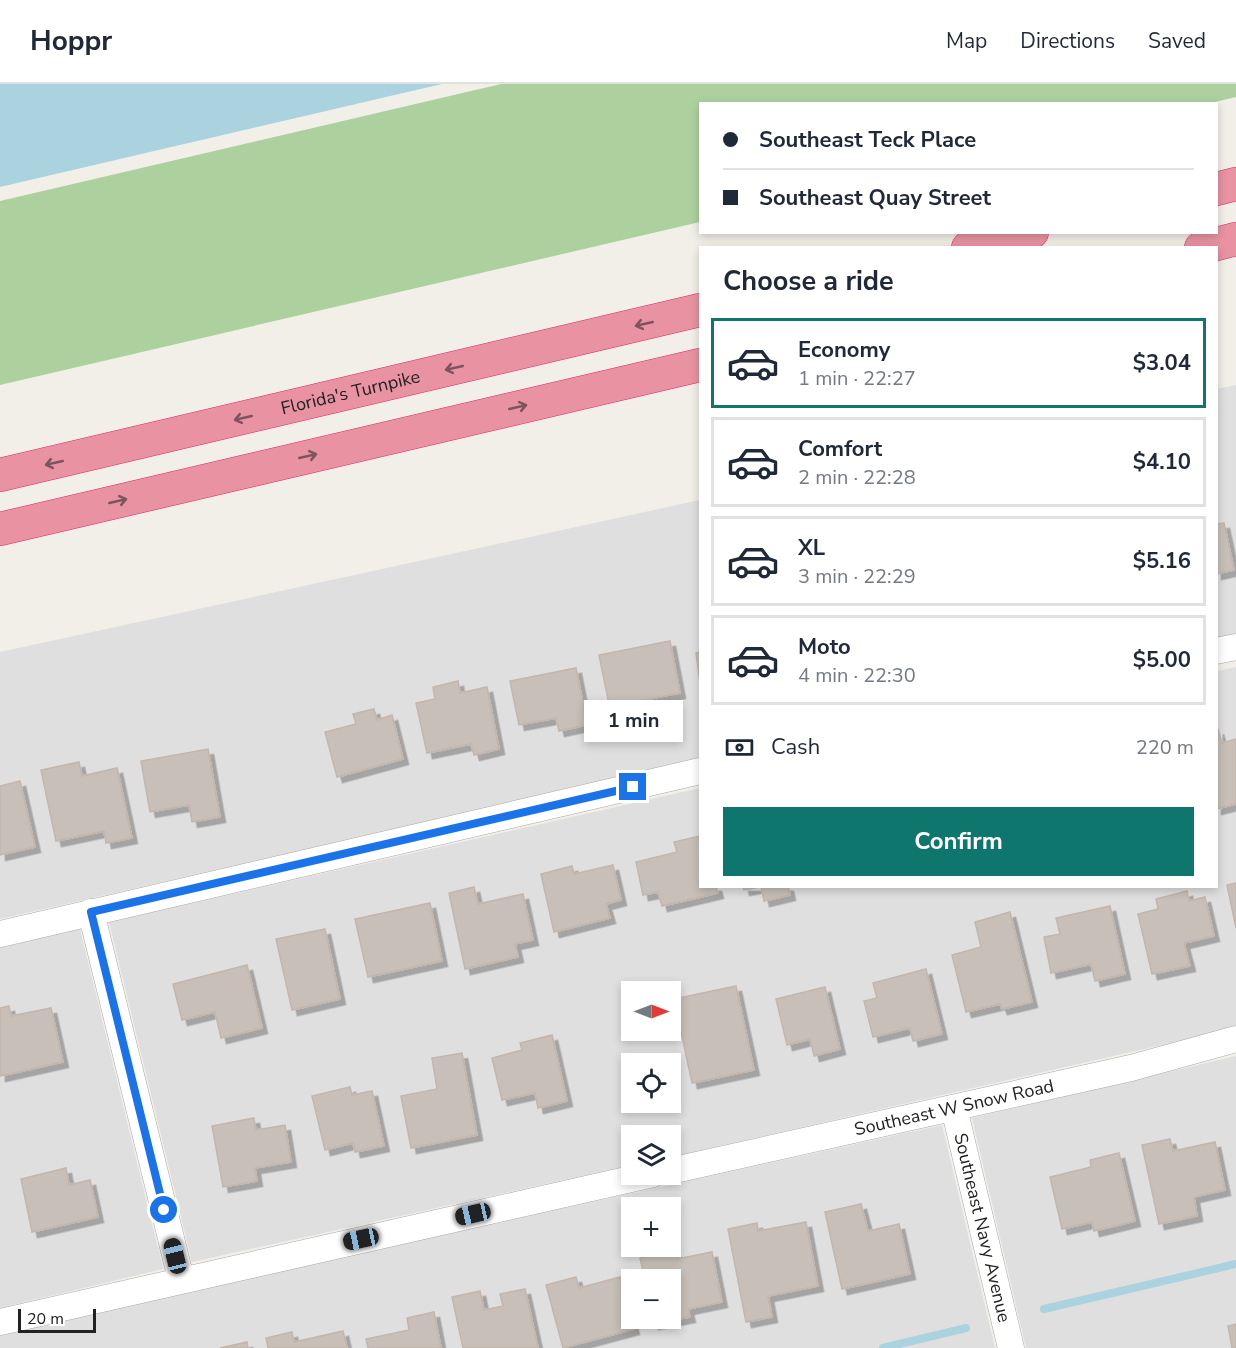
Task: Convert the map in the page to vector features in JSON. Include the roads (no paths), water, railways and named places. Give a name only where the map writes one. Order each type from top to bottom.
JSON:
[{"type":"highway","points":[[1218,188],[1236,184]]},
{"type":"highway","points":[[976,246],[1024,234]]},
{"type":"highway","points":[[1209,246],[1236,239]]},
{"type":"highway","name":"Florida's Turnpike","points":[[0,475],[699,310]]},
{"type":"highway","points":[[0,529],[699,365]]},
{"type":"street","points":[[1218,651],[1236,647]]},
{"type":"street","points":[[0,934],[699,771]]},
{"type":"street","points":[[91,912],[181,1279]]},
{"type":"street","name":"Southeast W Snow Road","points":[[681,1169],[1131,1068],[1236,1039]]},
{"type":"street","name":"Southeast Navy Avenue","points":[[954,1108],[1011,1348]]},
{"type":"street","points":[[0,1322],[181,1279],[621,1181]]},
{"type":"water","points":[[0,84],[442,84],[0,187]]},
{"type":"waterway","points":[[1044,1309],[1236,1264]]},
{"type":"waterway","points":[[883,1348],[966,1328]]}]
